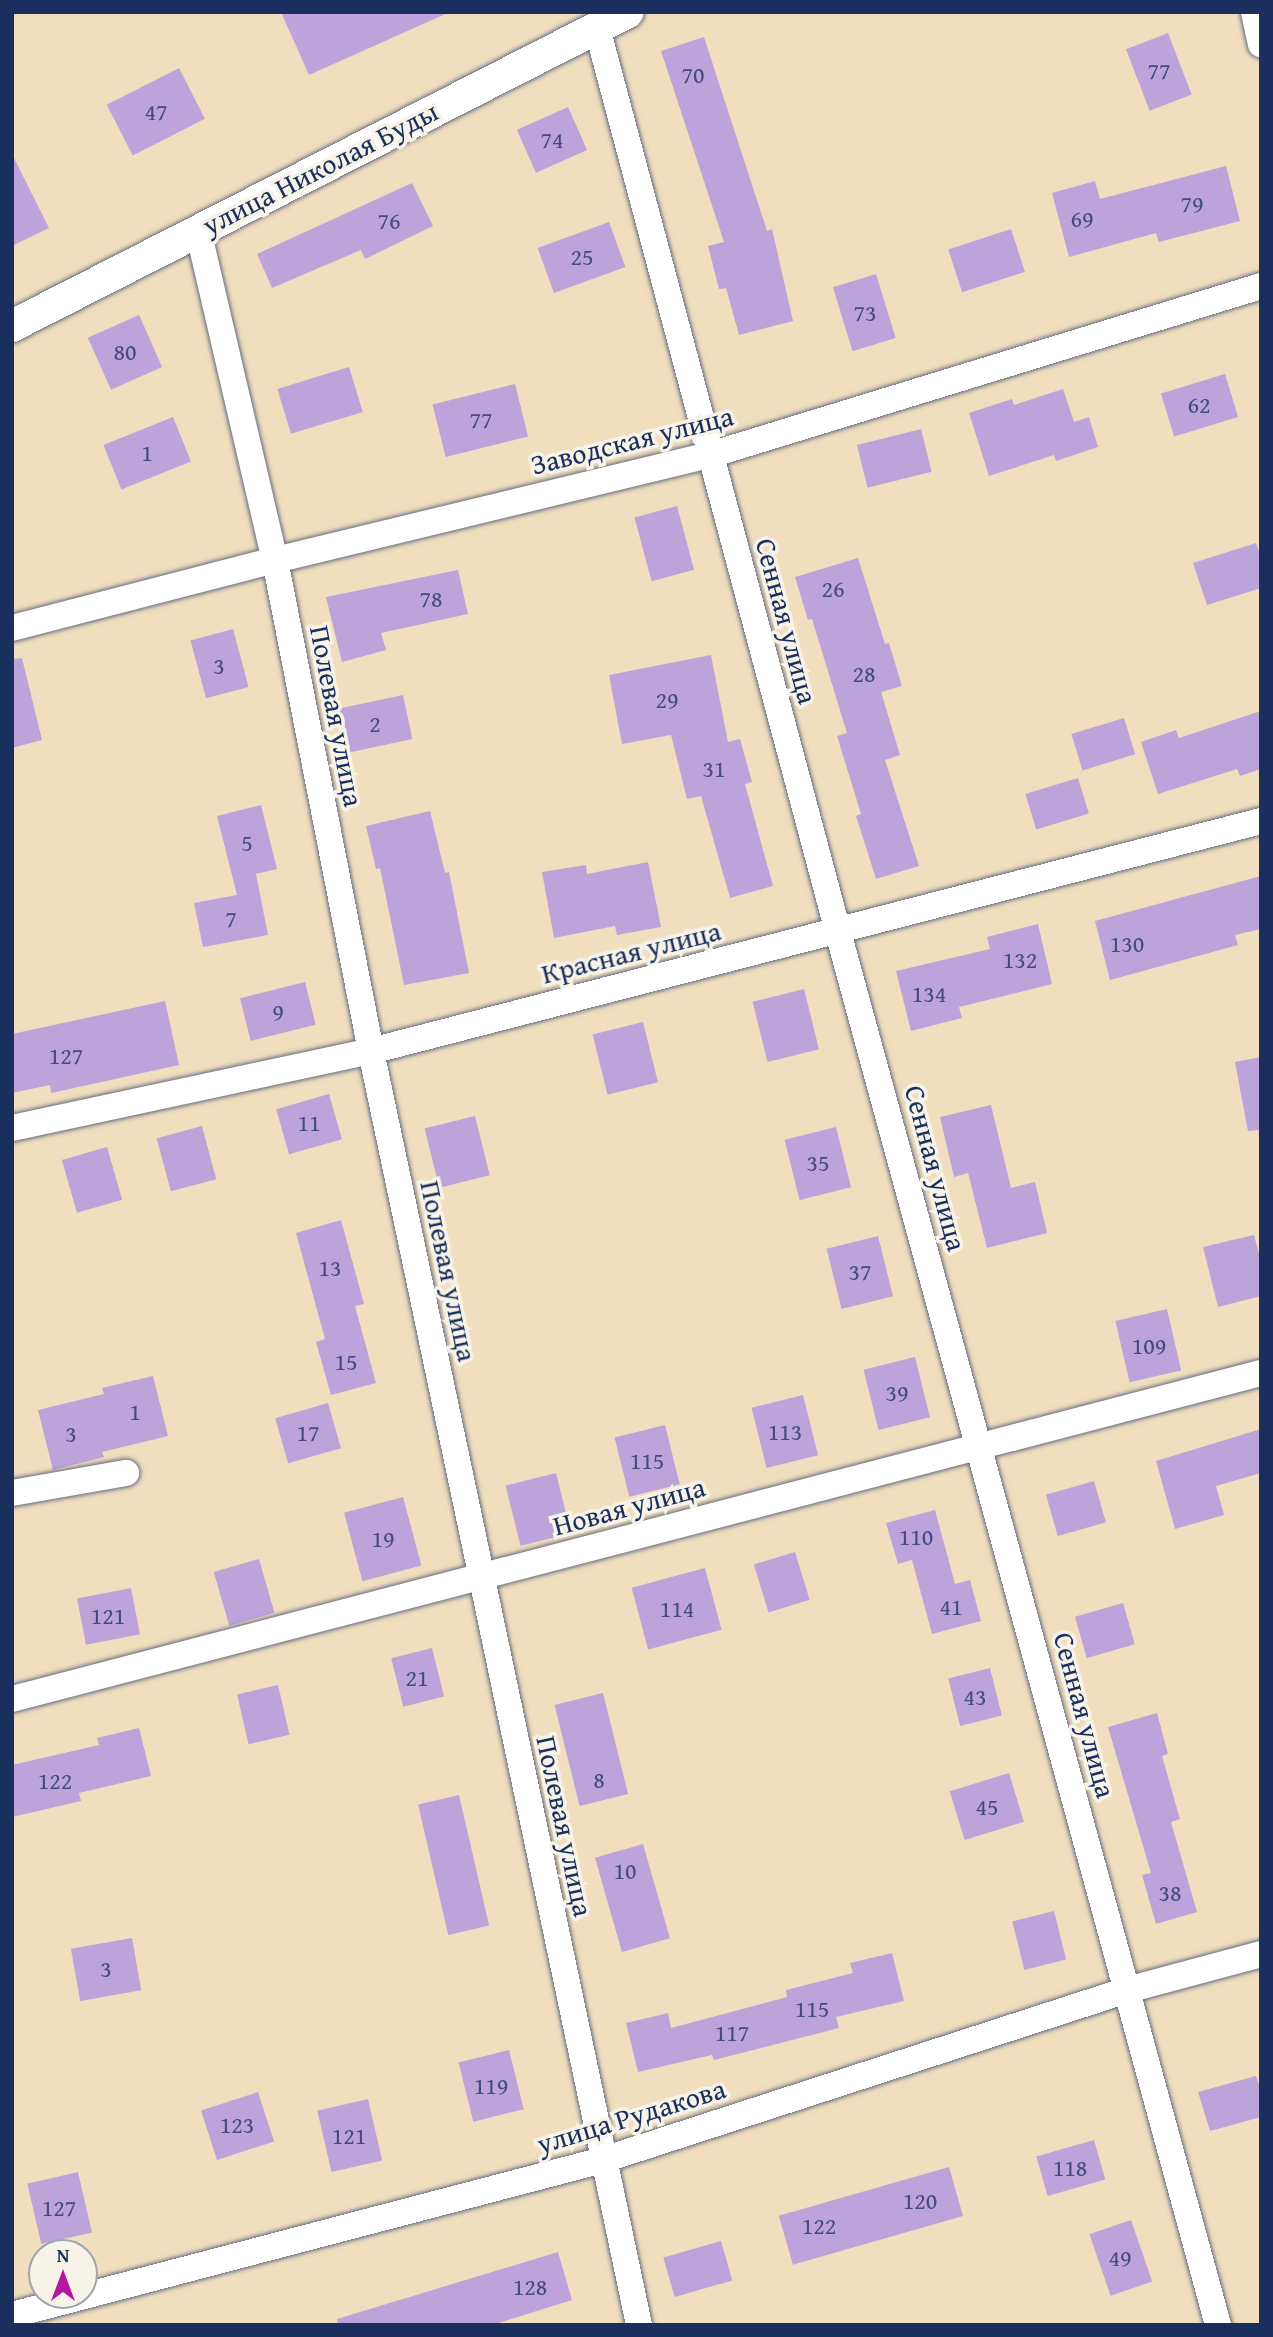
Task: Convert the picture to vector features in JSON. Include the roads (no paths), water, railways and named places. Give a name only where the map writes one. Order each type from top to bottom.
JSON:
[{"type":"street","name":"улица Николая Буды","points":[[12,326],[628,12]]},
{"type":"street","points":[[1254,12],[1261,44]]},
{"type":"street","name":"Сенная улица","points":[[597,27],[838,932],[1218,2325]]},
{"type":"street","name":"Полевая улица","points":[[198,230],[275,560],[371,1051],[639,2325]]},
{"type":"street","name":"Заводская улица","points":[[12,628],[275,560],[710,455],[1261,286]]},
{"type":"street","name":"Красная улица","points":[[12,1128],[371,1051],[1261,821]]},
{"type":"street","name":"Новая улица","points":[[12,1699],[1261,1373]]},
{"type":"street","points":[[12,1493],[125,1473]]},
{"type":"street","name":"улица Рудакова","points":[[12,2315],[603,2160],[1127,1990],[1261,1954]]}]
